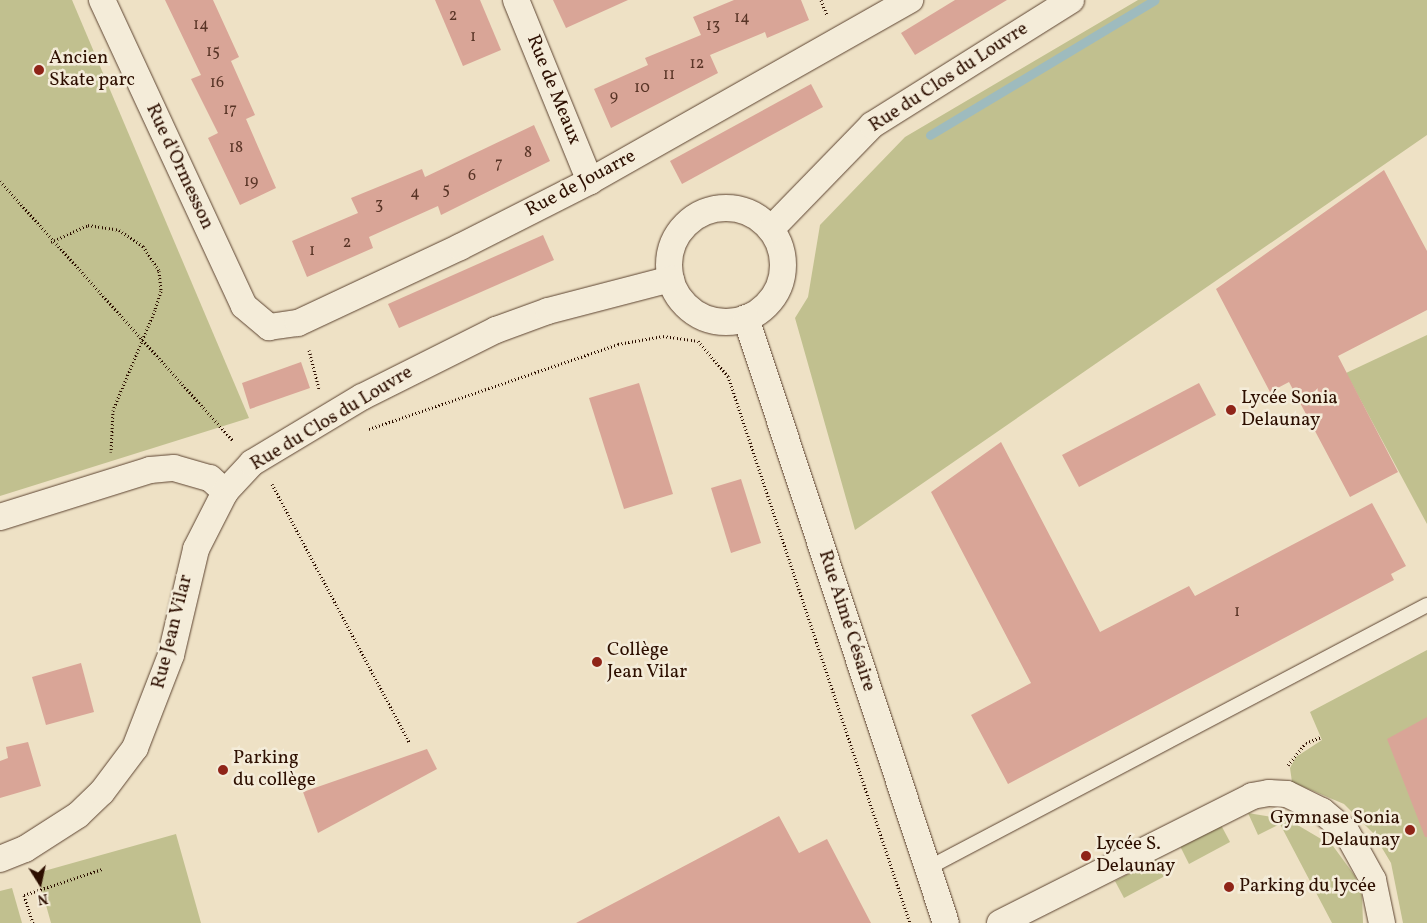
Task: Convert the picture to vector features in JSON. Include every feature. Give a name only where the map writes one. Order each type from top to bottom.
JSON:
[{"type":"street","name":"Rue d'Ormesson","points":[[102,0],[244,306]]},
{"type":"street","name":"Rue de Meaux","points":[[516,0],[590,181]]},
{"type":"street","name":"Rue de Jouarre","points":[[244,306],[269,327],[298,323],[590,181],[910,0]]},
{"type":"street","name":"Rue du Clos du Louvre","points":[[771,229],[872,125],[1072,0]]},
{"type":"street","points":[[739,209],[756,216],[771,229],[780,244],[782,280],[762,310],[746,318],[728,322],[692,310],[671,279],[674,241],[700,214],[739,209]]},
{"type":"street","name":"Rue du Clos du Louvre","points":[[225,492],[252,463],[331,415],[496,330],[548,311],[671,279]]},
{"type":"street","name":"Rue Aimé Césaire","points":[[746,318],[946,923]]},
{"type":"street","points":[[0,517],[115,481],[174,468],[210,478],[225,492]]},
{"type":"street","name":"Rue Jean Vilar","points":[[0,859],[25,850],[78,815],[135,748],[171,655],[196,549],[225,492]]},
{"type":"street","points":[[1000,923],[1030,916],[1252,796],[1269,793],[1287,794],[1322,811],[1346,831],[1373,880],[1382,923]]},
{"type":"lane","points":[[928,868],[1427,605]]},
{"type":"path","points":[[0,181],[52,242],[271,483],[410,743]]},
{"type":"path","points":[[52,242],[88,225],[119,230],[143,246],[160,271],[161,291],[140,337],[112,410],[110,449],[115,481]]},
{"type":"path","points":[[298,323],[331,415]]},
{"type":"path","points":[[364,431],[618,344],[663,336],[698,341],[728,376],[910,923]]},
{"type":"path","points":[[271,483],[280,478]]},
{"type":"path","points":[[33,923],[24,895],[102,869]]},
{"type":"shaded area","points":[[0,0],[72,0],[249,418],[0,496]]},
{"type":"shaded area","points":[[1138,0],[1427,0],[1427,135],[855,530],[795,318],[808,297],[820,225],[905,137]]},
{"type":"shaded area","points":[[1427,335],[1427,524],[1346,373]]},
{"type":"shaded area","name":"Gymnase Sonia Delaunay","points":[[1427,650],[1427,923],[1403,923],[1391,863],[1373,833],[1344,804],[1292,782],[1290,768],[1296,757],[1322,740],[1310,712]]},
{"type":"shaded area","points":[[1248,813],[1289,820],[1333,846],[1355,876],[1362,895],[1363,923],[1332,923],[1280,824],[1258,835]]},
{"type":"shaded area","points":[[1221,825],[1230,842],[1189,864],[1180,846]]},
{"type":"shaded area","points":[[176,834],[201,923],[51,923],[37,873]]},
{"type":"shaded area","points":[[1156,859],[1165,876],[1124,898],[1115,881]]},
{"type":"shaded area","points":[[12,888],[22,923],[0,923],[0,891]]},
{"type":"building","points":[[165,0],[213,0],[239,57],[231,61],[255,115],[246,119],[276,188],[240,205],[208,138],[218,133],[191,79],[201,75]]},
{"type":"building","points":[[435,0],[480,0],[501,50],[463,66]]},
{"type":"building","points":[[553,0],[628,0],[566,28]]},
{"type":"building","points":[[734,0],[801,0],[809,20],[767,38],[765,32],[710,55],[718,73],[611,128],[594,89],[648,65],[645,58],[701,35],[693,17]]},
{"type":"building","points":[[955,0],[1007,0],[915,55],[901,33]]},
{"type":"building","points":[[811,84],[823,107],[682,184],[670,161]]},
{"type":"building","points":[[534,125],[550,161],[441,215],[438,206],[369,237],[373,248],[307,277],[292,241],[358,213],[351,198],[422,169],[425,177]]},
{"type":"building","points":[[1384,170],[1427,251],[1427,310],[1338,356],[1398,472],[1350,497],[1289,382],[1270,392],[1216,289]]},
{"type":"building","points":[[543,235],[554,260],[399,328],[388,304]]},
{"type":"building","points":[[301,362],[310,388],[250,409],[242,383]]},
{"type":"building","points":[[639,383],[673,494],[624,509],[589,398]]},
{"type":"building","points":[[1199,383],[1216,415],[1079,487],[1062,455]]},
{"type":"building","points":[[1001,442],[1100,632],[1189,586],[1195,596],[1372,503],[1406,566],[1391,574],[1394,580],[1008,784],[971,715],[1031,683],[931,492]]},
{"type":"building","points":[[741,479],[761,543],[731,553],[711,488]]},
{"type":"building","points":[[81,663],[94,712],[46,725],[32,677]]},
{"type":"building","name":"Gymnase Sonia Delaunay","points":[[1427,717],[1427,837],[1425,837],[1387,739]]},
{"type":"building","points":[[28,742],[41,786],[0,798],[0,761],[8,758],[6,747]]},
{"type":"building","points":[[427,749],[437,769],[318,833],[303,792]]},
{"type":"building","points":[[779,816],[799,853],[827,839],[871,923],[576,923]]},
{"type":"waterway","points":[[930,135],[1155,0]]},
{"type":"place","name":"Ancien Skate parc","points":[[39,70]]},
{"type":"place","name":"Lycée Sonia Delaunay","points":[[1231,410]]},
{"type":"place","name":"Collège Jean Vilar","points":[[597,662]]},
{"type":"place","name":"Parking du collège","points":[[223,770]]},
{"type":"place","name":"Gymnase Sonia Delaunay","points":[[1410,830]]},
{"type":"place","name":"Lycée S. Delaunay","points":[[1086,856]]},
{"type":"place","name":"Parking du lycée","points":[[1229,887]]}]
